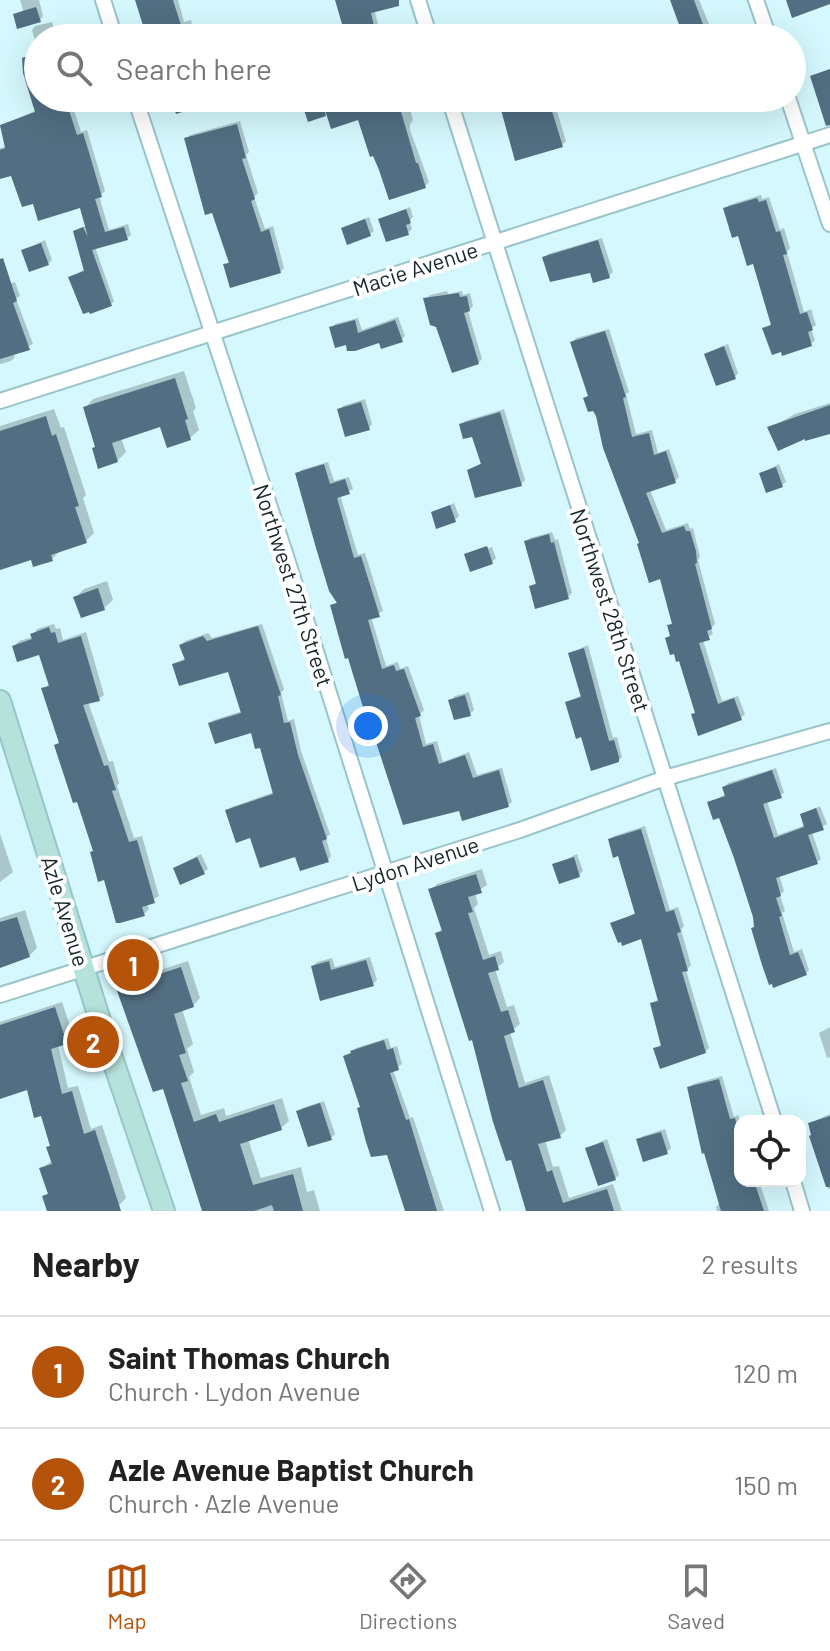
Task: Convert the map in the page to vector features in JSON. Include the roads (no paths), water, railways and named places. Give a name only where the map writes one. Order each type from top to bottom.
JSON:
[{"type":"main road","name":"Azle Avenue","points":[[0,701],[164,1211]]},
{"type":"street","points":[[103,0],[111,24]]},
{"type":"street","points":[[418,0],[426,24]]},
{"type":"street","points":[[756,0],[764,24]]},
{"type":"street","name":"Northwest 27th Street","points":[[140,112],[386,872],[492,1211]]},
{"type":"street","name":"Northwest 28th Street","points":[[453,112],[772,1115]]},
{"type":"street","points":[[793,112],[830,224]]},
{"type":"street","name":"Macie Avenue","points":[[0,401],[830,135]]},
{"type":"street","name":"Lydon Avenue","points":[[0,995],[520,830],[665,778],[830,731]]},
{"type":"street","points":[[795,1187],[802,1211]]},
{"type":"place","name":"Saint Thomas Church","points":[[133,965]]},
{"type":"place","name":"Azle Avenue Baptist Church","points":[[93,1042]]}]
